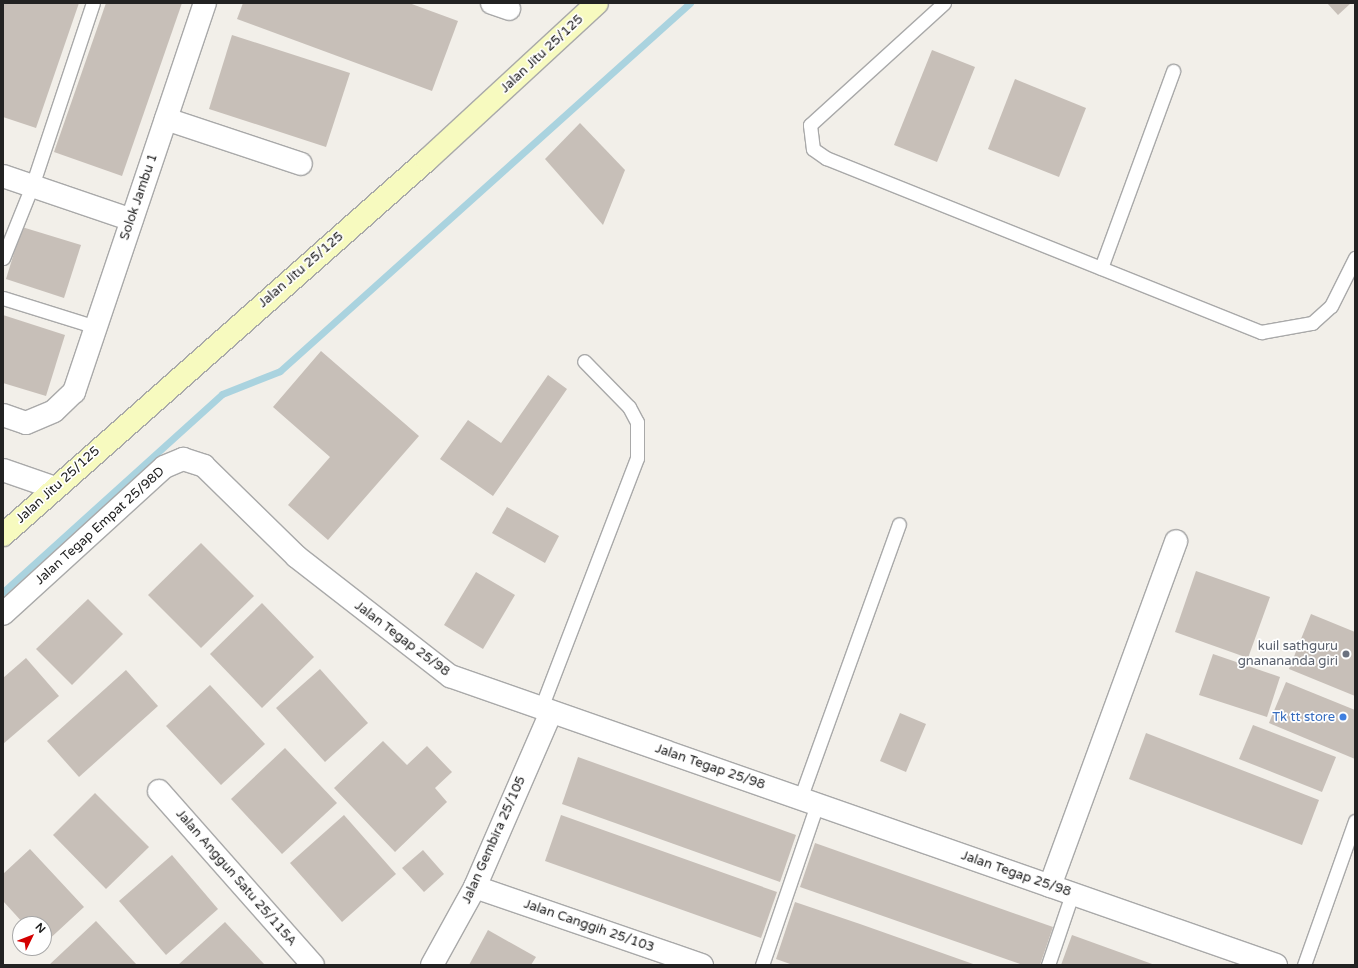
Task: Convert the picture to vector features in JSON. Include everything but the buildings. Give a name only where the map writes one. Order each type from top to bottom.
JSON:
[{"type":"street","name":"Solok Jambu 1","points":[[3,415],[26,423],[54,411],[74,392],[204,3]]},
{"type":"street","name":"Jalan Jitu 25/125","points":[[3,536],[55,488],[427,160],[597,3]]},
{"type":"street","points":[[166,119],[301,164]]},
{"type":"street","points":[[3,176],[132,220]]},
{"type":"street","name":"Jalan Tegap Empat 25/98D","points":[[3,614],[164,467],[183,459],[204,466]]},
{"type":"street","name":"Jalan Tegap 25/98","points":[[204,466],[297,557],[450,676],[1276,965]]},
{"type":"street","points":[[3,470],[55,488]]},
{"type":"street","points":[[1050,886],[1176,541]]},
{"type":"street","name":"Jalan Gembira 25/105","points":[[432,965],[475,887],[546,710]]},
{"type":"street","name":"Jalan Anggun Satu 25/115A","points":[[159,791],[313,965]]},
{"type":"street","name":"Jalan Canggih 25/103","points":[[475,887],[650,957],[702,965]]},
{"type":"lane","points":[[3,258],[32,186],[93,3]]},
{"type":"lane","points":[[944,3],[810,125],[813,149],[826,158],[1261,332],[1312,323],[1331,306],[1355,258]]},
{"type":"lane","points":[[1101,268],[1173,71]]},
{"type":"lane","points":[[3,298],[96,327]]},
{"type":"lane","points":[[546,710],[637,458],[637,422],[629,407],[584,361]]},
{"type":"lane","points":[[762,965],[809,802],[899,524]]},
{"type":"lane","points":[[1304,965],[1355,821]]},
{"type":"lane","points":[[1048,965],[1072,894]]},
{"type":"waterway","points":[[3,592],[222,394],[280,371],[690,3]]},
{"type":"place","name":"kuil sathguru gnanananda giri","points":[[1346,654]]},
{"type":"place","name":"Tk tt store","points":[[1343,717]]}]
